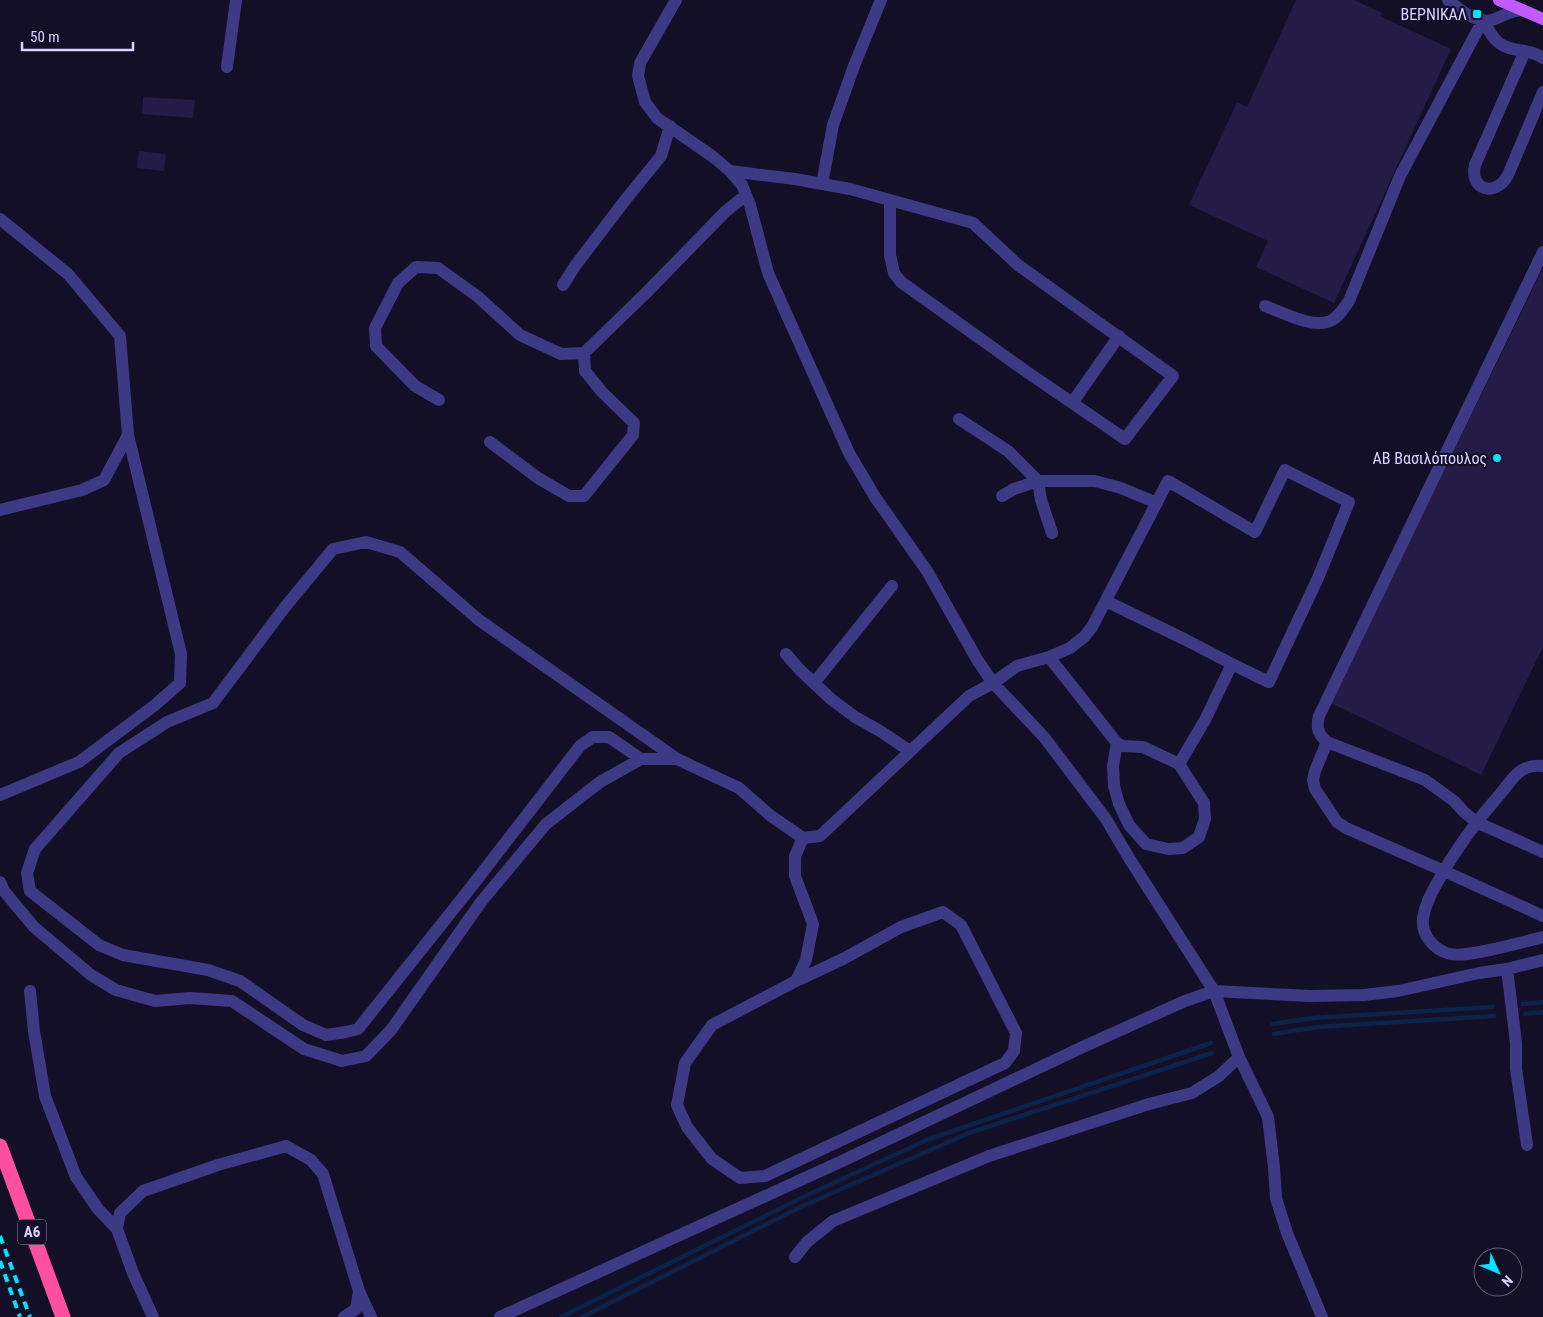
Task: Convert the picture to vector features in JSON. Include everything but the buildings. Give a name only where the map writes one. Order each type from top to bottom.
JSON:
[{"type":"highway","name":"Α6","points":[[0,1146],[63,1317]]},
{"type":"main road","points":[[1499,0],[1543,20]]},
{"type":"street","points":[[227,67],[236,0]]},
{"type":"street","points":[[676,0],[640,63],[638,76],[645,102],[657,118],[712,156],[730,171],[742,185],[750,205],[768,273],[849,453],[875,497],[928,571],[978,661],[993,683],[1044,737],[1106,819],[1214,991],[1239,1057],[1268,1117],[1276,1198],[1287,1233],[1322,1317]]},
{"type":"street","points":[[822,184],[833,125],[854,66],[881,0]]},
{"type":"street","points":[[1448,0],[1464,12],[1483,20],[1491,20],[1514,11],[1522,10]]},
{"type":"street","points":[[1483,20],[1494,39],[1500,44],[1543,58]]},
{"type":"street","points":[[1265,306],[1310,323],[1323,323],[1331,321],[1349,301],[1400,176],[1483,20]]},
{"type":"street","points":[[1525,51],[1475,165],[1474,176],[1480,185],[1490,189],[1503,184],[1543,92]]},
{"type":"street","points":[[563,285],[575,266],[661,156],[670,126]]},
{"type":"street","points":[[730,171],[850,189],[973,222],[1018,264],[1174,376],[1125,438],[1072,403],[901,282],[894,274],[890,255],[890,200]]},
{"type":"street","points":[[439,400],[415,386],[376,346],[375,328],[398,283],[416,267],[438,268],[477,296],[520,335],[561,354],[584,353],[725,212],[746,195]]},
{"type":"street","points":[[0,219],[68,274],[120,336],[128,434],[181,654],[180,682],[155,705],[79,762],[0,795]]},
{"type":"street","points":[[1543,252],[1319,716],[1316,727],[1320,736],[1327,742],[1425,780],[1454,801],[1476,822],[1543,852]]},
{"type":"street","points":[[1072,403],[1119,336]]},
{"type":"street","points":[[490,442],[538,478],[569,496],[584,496],[633,435],[634,423],[602,392],[585,371],[584,353]]},
{"type":"street","points":[[959,419],[1008,450],[1038,481],[1041,500],[1052,533]]},
{"type":"street","points":[[0,510],[82,490],[104,480],[128,434]]},
{"type":"street","points":[[641,759],[608,737],[593,737],[580,746],[358,1029],[346,1032],[326,1035],[303,1025],[240,981],[208,970],[123,955],[99,945],[30,891],[27,872],[35,849],[119,753],[167,722],[213,703],[285,607],[333,549],[366,542],[400,552],[479,620],[677,759],[739,788],[771,816],[803,838],[820,836],[970,696],[993,683],[1016,666],[1049,657],[1070,648],[1084,637],[1092,627],[1106,601],[1168,481],[1255,532],[1285,470],[1349,502],[1318,578],[1269,682],[1184,638],[1106,601]]},
{"type":"street","points":[[1002,496],[1014,489],[1038,481],[1095,481],[1121,488],[1157,502]]},
{"type":"street","points":[[814,684],[892,586]]},
{"type":"street","points":[[786,654],[831,699],[855,717],[910,751]]},
{"type":"street","points":[[1049,657],[1117,743],[1123,746],[1143,748],[1156,752],[1163,758],[1179,764],[1204,802],[1205,820],[1199,837],[1183,848],[1168,849],[1146,844],[1129,826],[1119,804],[1114,786],[1113,766],[1117,743]]},
{"type":"street","points":[[1179,764],[1205,720],[1232,664]]},
{"type":"street","points":[[1327,742],[1315,770],[1313,780],[1316,789],[1337,822],[1346,828],[1543,916]]},
{"type":"street","points":[[0,882],[4,891],[34,927],[91,975],[116,990],[155,1000],[190,998],[232,1001],[304,1050],[342,1061],[366,1056],[391,1030],[481,902],[546,824],[600,782],[641,759],[677,759]]},
{"type":"street","points":[[1543,766],[1528,767],[1518,773],[1476,822],[1444,871],[1427,903],[1423,920],[1426,936],[1436,948],[1452,954],[1469,954],[1543,937]]},
{"type":"street","points":[[796,981],[843,959],[901,927],[943,912],[961,925],[978,956],[1016,1033],[1014,1051],[1005,1063],[765,1176],[740,1178],[712,1159],[687,1127],[677,1105],[685,1063],[712,1025],[796,981],[806,960],[813,924],[796,876],[794,856],[803,838]]},
{"type":"street","points":[[1469,954],[1479,973]]},
{"type":"street","points":[[500,1317],[840,1162],[1087,1045],[1185,1001],[1214,991],[1310,996],[1398,991],[1543,960]]},
{"type":"street","points":[[1507,969],[1516,1044],[1516,1068],[1527,1145]]},
{"type":"street","points":[[30,991],[34,1030],[45,1096],[76,1177],[98,1209],[117,1229],[133,1273],[153,1317]]},
{"type":"street","points":[[795,1257],[807,1242],[833,1221],[989,1156],[1149,1104],[1192,1093],[1219,1076],[1239,1057]]},
{"type":"street","points":[[117,1229],[120,1213],[144,1191],[218,1165],[286,1146],[310,1160],[323,1174],[359,1292],[371,1317]]},
{"type":"street","points":[[344,1317],[356,1309],[359,1292]]},
{"type":"waterway","points":[[1523,1004],[1543,1002]]},
{"type":"waterway","points":[[1273,1024],[1313,1018],[1493,1007]]},
{"type":"waterway","points":[[1525,1014],[1543,1012]]},
{"type":"waterway","points":[[1274,1034],[1317,1027],[1494,1016]]},
{"type":"waterway","points":[[561,1317],[801,1198],[929,1139],[1211,1043]]},
{"type":"waterway","points":[[582,1317],[805,1205],[969,1133],[1212,1053]]},
{"type":"railway","points":[[0,1236],[30,1317]]},
{"type":"railway","points":[[0,1261],[20,1317]]},
{"type":"place","name":"ΒΕΡΝΙΚΑΛ","points":[[1477,14]]},
{"type":"place","name":"ΑΒ Βασιλόπουλος","points":[[1497,458]]}]
